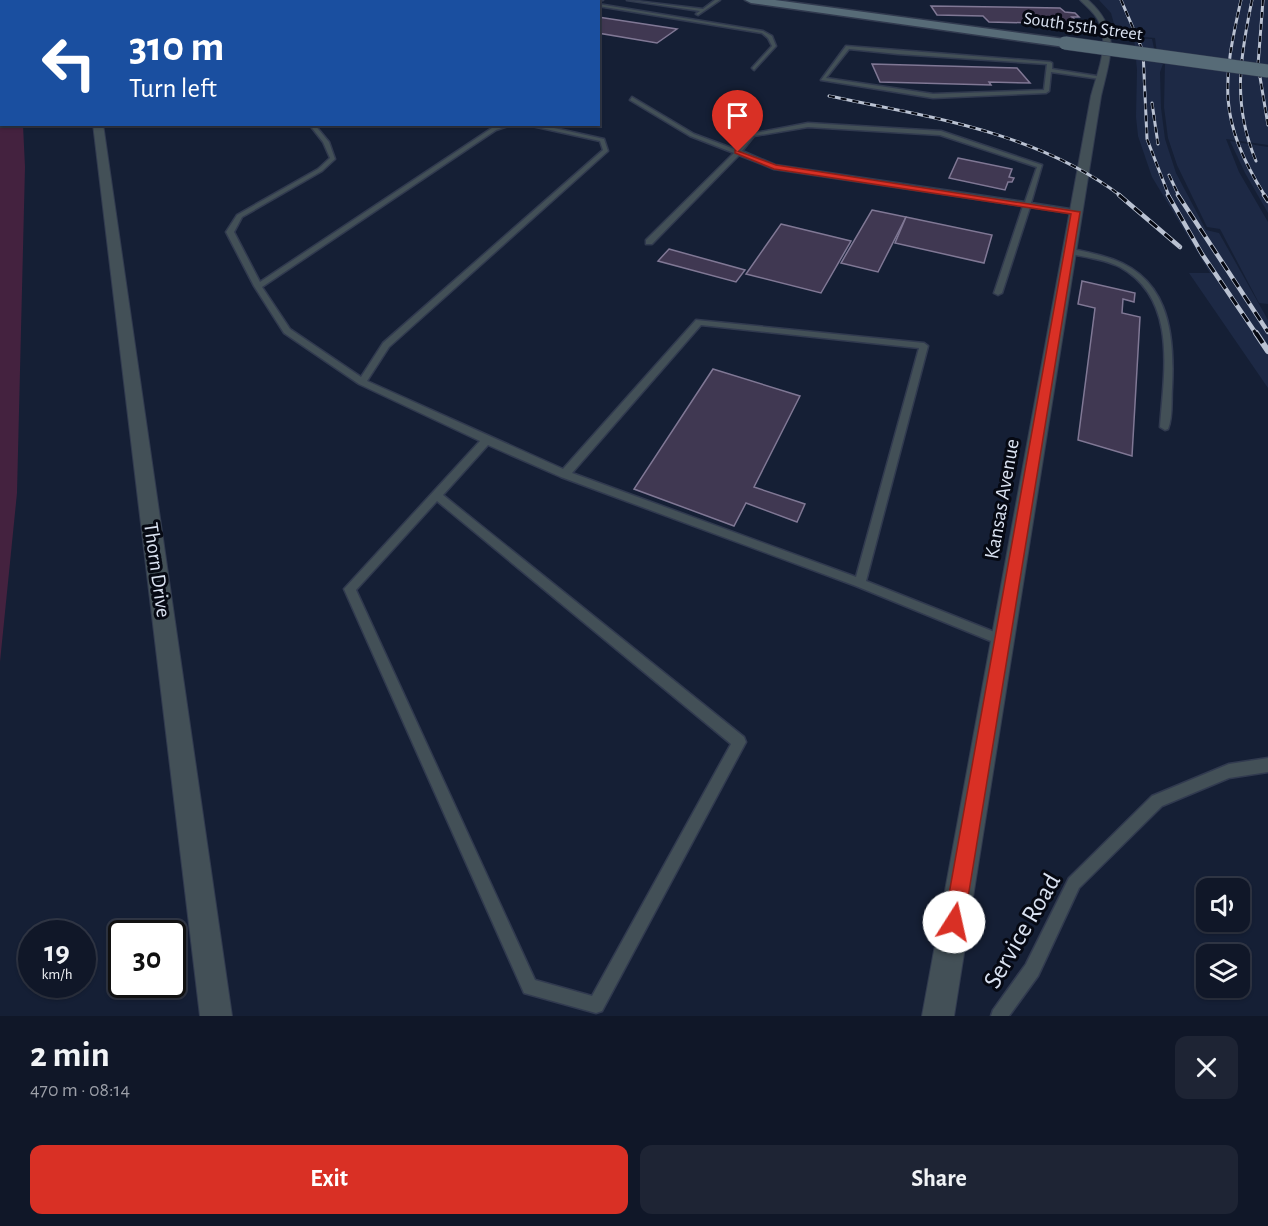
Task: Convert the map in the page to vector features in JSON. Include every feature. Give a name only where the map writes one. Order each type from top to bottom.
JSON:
[{"type":"main road","name":"South 55th Street","points":[[751,0],[1268,71]]},
{"type":"street","name":"Kansas Avenue","points":[[938,1016],[1069,251],[1100,77],[1108,49],[1105,23],[1097,10],[1084,0]]},
{"type":"street","name":"Thorn Drive","points":[[98,126],[216,1016]]},
{"type":"lane","points":[[629,0],[704,10]]},
{"type":"lane","points":[[690,20],[718,0]]},
{"type":"lane","points":[[600,5],[763,32],[770,37],[774,46],[754,69]]},
{"type":"lane","points":[[848,47],[899,55],[997,56],[1050,63],[1049,70],[1046,91],[1036,92],[933,96],[823,79],[848,47]]},
{"type":"lane","points":[[1049,70],[1100,77]]},
{"type":"lane","points":[[632,99],[692,135],[774,167],[1076,212]]},
{"type":"lane","points":[[650,242],[752,135],[808,125],[941,134],[1040,166],[998,293]]},
{"type":"lane","points":[[313,126],[326,142],[333,158],[320,170],[239,216],[230,232],[258,286],[287,331],[362,382],[565,474],[860,583],[1002,641]]},
{"type":"lane","points":[[258,286],[494,129],[505,126]]},
{"type":"lane","points":[[362,382],[386,345],[606,150],[602,140],[535,126]]},
{"type":"lane","points":[[1069,251],[1123,266],[1149,287],[1165,314],[1168,341],[1165,427]]},
{"type":"lane","points":[[565,474],[699,322],[924,346],[860,583]]},
{"type":"lane","points":[[436,495],[739,742],[596,1005],[530,987],[350,589],[436,495],[487,440]]},
{"type":"lane","name":"Service Road","points":[[999,1016],[1032,970],[1074,883],[1157,801],[1229,771],[1268,765]]},
{"type":"shaded area","points":[[1099,0],[1268,0],[1268,145],[1226,139],[1239,172],[1268,222],[1268,304],[1259,303],[1220,229],[1207,227],[1177,165],[1168,138],[1164,107],[1165,62],[1158,61],[1155,38],[1117,35],[1111,13]]},
{"type":"shaded area","points":[[1134,38],[1152,39],[1157,62],[1163,64],[1160,72],[1161,108],[1165,139],[1176,173],[1206,230],[1219,233],[1268,320],[1268,388],[1189,273],[1210,273],[1152,177],[1138,136]]},
{"type":"shaded area","points":[[0,126],[23,126],[25,167],[17,493],[0,662]]},
{"type":"shaded area","points":[[1230,141],[1268,147],[1268,213],[1245,173]]},
{"type":"building","points":[[931,6],[1060,8],[1065,12],[1075,13],[1079,17],[1072,17],[1080,24],[989,22],[983,16],[937,15]]},
{"type":"building","points":[[600,17],[677,29],[657,43],[600,33]]},
{"type":"building","points":[[872,64],[1017,68],[1030,83],[989,82],[991,85],[880,82]]},
{"type":"building","points":[[958,158],[1012,169],[1009,177],[1014,178],[1012,182],[1008,182],[1005,190],[949,178]]},
{"type":"building","points":[[872,210],[906,217],[878,272],[841,263]]},
{"type":"building","points":[[906,217],[992,235],[984,263],[895,243]]},
{"type":"building","points":[[781,224],[851,241],[821,293],[746,274]]},
{"type":"building","points":[[669,249],[745,270],[736,282],[658,261]]},
{"type":"building","points":[[1082,281],[1135,293],[1134,302],[1123,299],[1122,313],[1140,317],[1132,456],[1078,440],[1095,308],[1078,304]]},
{"type":"building","points":[[713,369],[800,396],[754,487],[805,504],[797,522],[746,503],[734,526],[634,489]]},
{"type":"railway","points":[[1121,0],[1143,51],[1147,139],[1169,196]]},
{"type":"railway","points":[[1241,0],[1230,55],[1228,101],[1239,145],[1265,196]]},
{"type":"railway","points":[[1252,0],[1240,81],[1244,120],[1256,161]]},
{"type":"railway","points":[[1263,0],[1258,65],[1268,125]]},
{"type":"railway","points":[[829,96],[943,120],[1018,142],[1054,156],[1088,174],[1121,196]]},
{"type":"railway","points":[[1152,103],[1158,144]]},
{"type":"railway","points":[[1169,175],[1179,196]]},
{"type":"railway","points":[[1119,195],[1180,247]]},
{"type":"railway","points":[[1168,195],[1202,254],[1257,335]]},
{"type":"railway","points":[[1178,195],[1268,332]]},
{"type":"railway","points":[[1264,195],[1268,201]]},
{"type":"railway","points":[[1256,333],[1268,351]]},
{"type":"route","points":[[738,152],[774,167],[1076,212],[954,922]]}]
